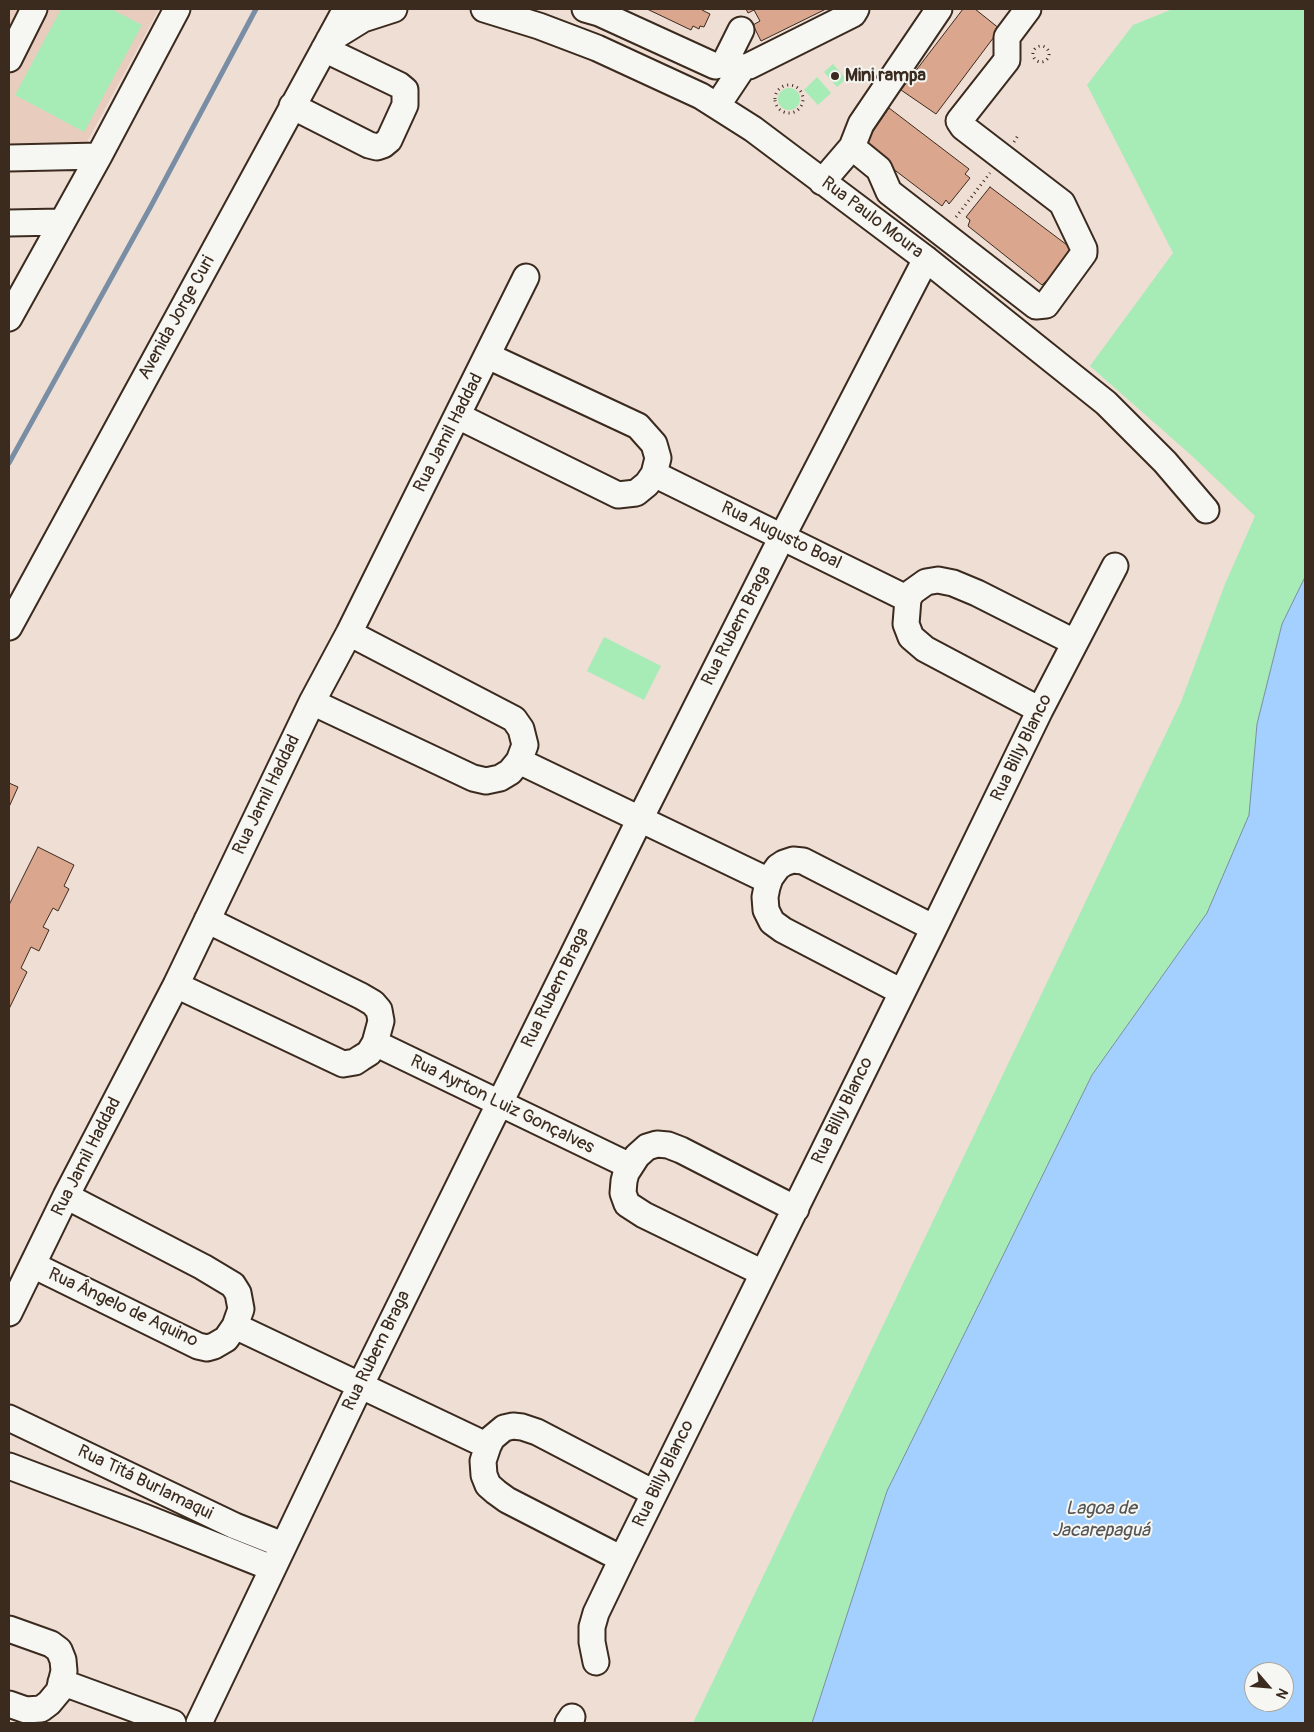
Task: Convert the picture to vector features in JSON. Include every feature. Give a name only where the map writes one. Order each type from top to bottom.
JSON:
[{"type":"street","points":[[9,59],[34,9]]},
{"type":"street","points":[[9,318],[61,222],[100,156],[177,9]]},
{"type":"street","name":"Avenida Jorge Curi","points":[[9,627],[346,9]]},
{"type":"street","points":[[292,106],[369,145],[377,147],[389,140],[405,105],[405,90],[327,44],[364,19],[394,9]]},
{"type":"street","name":"Rua Paulo Moura","points":[[484,9],[539,26],[598,48],[701,96],[752,129],[926,259],[1106,403],[1165,462],[1206,510]]},
{"type":"street","points":[[585,9],[599,13],[715,66],[749,66],[853,14],[856,9]]},
{"type":"street","points":[[828,186],[857,151],[861,124],[939,9]]},
{"type":"street","points":[[857,151],[879,169],[889,192],[1036,306],[1046,305],[1084,254],[1084,249],[1062,203],[959,122],[1007,60],[1007,37],[1028,9]]},
{"type":"street","points":[[717,106],[734,66],[740,30]]},
{"type":"street","points":[[9,158],[100,156]]},
{"type":"street","points":[[9,222],[61,222]]},
{"type":"street","name":"Rua Rubem Braga","points":[[199,1723],[283,1545],[499,1102],[782,537],[926,259]]},
{"type":"street","name":"Rua Jamil Haddad","points":[[9,1313],[66,1196],[176,985],[312,702],[458,416],[526,277]]},
{"type":"street","points":[[458,416],[618,495],[636,493],[647,484],[654,474],[658,458],[654,444],[638,426],[488,356]]},
{"type":"street","name":"Rua Augusto Boal","points":[[654,474],[908,599]]},
{"type":"street","name":"Rua Billy Blanco","points":[[596,1662],[592,1642],[592,1627],[596,1614],[622,1559],[796,1209],[1040,710],[1115,566]]},
{"type":"street","points":[[1040,710],[925,648],[911,637],[906,624],[908,599],[912,592],[926,582],[938,580],[953,583],[977,593],[1074,642]]},
{"type":"street","points":[[312,702],[473,778],[486,781],[500,778],[510,772],[519,761],[525,745],[521,729],[514,719],[348,633]]},
{"type":"street","points":[[519,761],[769,881]]},
{"type":"street","points":[[902,992],[783,930],[772,922],[765,904],[766,892],[773,873],[784,863],[793,860],[803,861],[934,928]]},
{"type":"street","points":[[176,985],[343,1064],[355,1062],[362,1058],[375,1043],[381,1021],[379,1010],[373,1003],[207,920]]},
{"type":"street","name":"Rua Ayrton Luiz Gonçalves","points":[[375,1043],[630,1166]]},
{"type":"street","points":[[763,1273],[644,1215],[627,1204],[623,1194],[624,1181],[630,1166],[636,1156],[648,1146],[657,1144],[668,1145],[796,1209]]},
{"type":"street","points":[[66,1196],[203,1267],[233,1285],[238,1293],[241,1309],[235,1326],[488,1446]]},
{"type":"street","name":"Rua Ângelo de Aquino","points":[[33,1265],[198,1346],[207,1348],[214,1346],[226,1339],[235,1326]]},
{"type":"street","name":"Rua Titá Burlamaqui","points":[[9,1418],[235,1526],[283,1545]]},
{"type":"street","points":[[622,1559],[507,1500],[496,1492],[488,1485],[484,1474],[483,1461],[488,1446],[492,1438],[504,1428],[522,1427],[537,1432],[654,1493]]},
{"type":"street","name":"Rua Titá Burlamaqui","points":[[9,1466],[144,1516],[272,1568]]},
{"type":"street","points":[[9,1629],[51,1644],[59,1650],[63,1660],[64,1671],[54,1698],[40,1709],[26,1710],[9,1704]]},
{"type":"street","points":[[61,1682],[173,1723]]},
{"type":"path","points":[[1042,46],[1047,48],[1049,55],[1047,60],[1042,62],[1035,59],[1033,54],[1035,49],[1042,46]]},
{"type":"path","points":[[792,85],[800,90],[803,103],[797,111],[788,114],[779,110],[776,105],[775,96],[780,88],[792,85]]},
{"type":"path","points":[[956,217],[1019,134]]},
{"type":"shaded area","points":[[9,9],[159,9],[87,142],[9,144]]},
{"type":"green space","points":[[61,9],[111,9],[142,25],[84,132],[15,95]]},
{"type":"green space","points":[[1173,9],[1305,9],[1305,577],[1282,624],[1257,724],[1250,815],[1207,913],[1092,1075],[887,1491],[812,1723],[693,1723],[1181,702],[1225,584],[1255,516],[1191,455],[1090,366],[1173,253],[1087,85],[1133,25]]},
{"type":"green space","name":"Mini rampa","points":[[833,64],[846,79],[837,87],[824,72]]},
{"type":"green space","points":[[817,77],[831,93],[818,105],[804,90]]},
{"type":"green space","points":[[789,88],[797,91],[800,99],[797,107],[789,110],[781,107],[778,99],[781,91]]},
{"type":"green space","points":[[604,637],[661,666],[644,700],[587,671]]},
{"type":"water","name":"Lagoa de Jacarepaguá","points":[[1305,577],[1305,1723],[812,1723],[887,1491],[1092,1075],[1207,913],[1249,815],[1257,724],[1282,624]]},
{"type":"building","points":[[647,9],[703,9],[710,14],[704,27],[700,26],[699,29],[693,26],[691,30]]},
{"type":"building","points":[[746,9],[826,9],[761,41],[753,25],[760,21],[754,10],[748,13]]},
{"type":"building","points":[[963,9],[975,9],[1000,29],[936,114],[901,90]]},
{"type":"building","points":[[889,108],[969,169],[965,174],[970,178],[949,204],[946,200],[942,206],[863,146]]},
{"type":"building","points":[[990,187],[1071,248],[1068,252],[1072,256],[1051,282],[1047,280],[1042,285],[968,226],[970,220],[966,217]]},
{"type":"building","points":[[9,783],[18,787],[9,807]]},
{"type":"building","points":[[38,847],[74,865],[64,886],[69,889],[58,911],[53,908],[43,927],[49,930],[39,951],[31,947],[21,968],[27,972],[9,1009],[9,905]]},
{"type":"waterway","points":[[9,463],[151,206],[256,9]]},
{"type":"place","name":"Mini rampa","points":[[835,76]]}]
